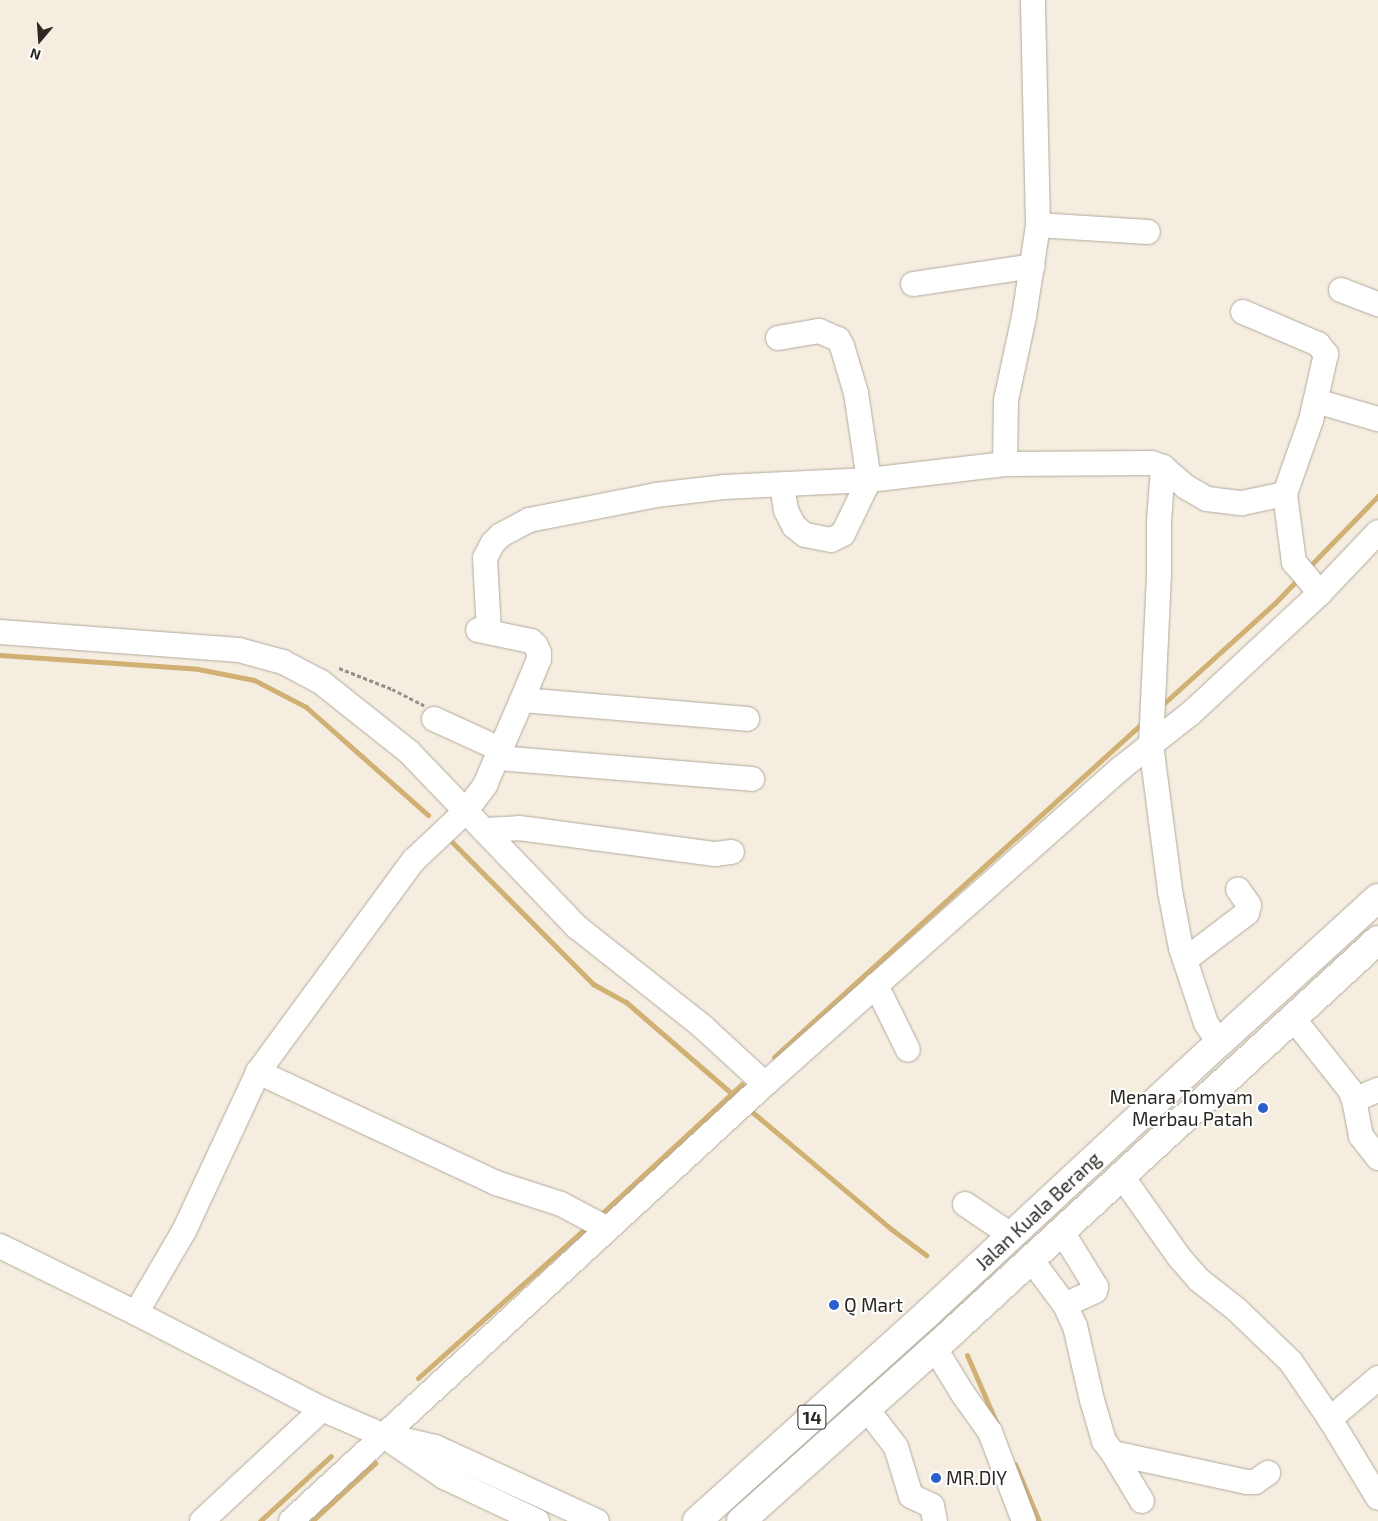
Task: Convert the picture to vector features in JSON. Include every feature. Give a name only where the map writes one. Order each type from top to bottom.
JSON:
[{"type":"highway","name":"Jalan Kuala Berang","points":[[702,1516],[1012,1236],[1378,898]]},
{"type":"highway","name":"Jalan Kuala Berang","points":[[742,1521],[1378,940]]},
{"type":"highway","points":[[674,1521],[702,1516]]},
{"type":"street","points":[[1005,464],[1006,400],[1033,266],[1038,225],[1033,0]]},
{"type":"street","points":[[1038,225],[1148,232]]},
{"type":"street","points":[[914,284],[1033,266]]},
{"type":"street","points":[[1341,290],[1378,304]]},
{"type":"street","points":[[1243,312],[1318,344],[1324,350],[1326,359],[1316,401],[1285,494],[1294,562],[1316,589]]},
{"type":"street","points":[[778,338],[819,331],[838,339],[842,346],[856,393],[869,480],[843,534],[830,540],[805,535],[788,520],[782,486]]},
{"type":"street","points":[[1316,401],[1378,419]]},
{"type":"street","points":[[136,1313],[184,1231],[258,1072],[414,860],[465,812],[485,785],[500,754],[539,659],[536,646],[524,639],[484,631],[485,558],[493,543],[501,534],[530,520],[656,495],[724,487],[782,486],[869,480],[1005,464],[1137,462],[1163,467],[1186,487],[1208,499],[1242,504],[1285,494]]},
{"type":"street","points":[[1163,467],[1159,521],[1159,575],[1151,739],[1170,891],[1185,960],[1206,1023],[1219,1043]]},
{"type":"street","points":[[291,1521],[765,1084],[1151,739],[1190,714],[1316,589],[1378,532]]},
{"type":"street","points":[[0,632],[239,650],[283,662],[322,682],[409,752],[584,933],[703,1027],[765,1084]]},
{"type":"street","points":[[522,700],[748,719]]},
{"type":"street","points":[[434,719],[500,754],[752,780]]},
{"type":"street","points":[[484,830],[519,828],[715,854],[732,852]]},
{"type":"street","points":[[1185,960],[1247,913],[1249,905],[1238,889]]},
{"type":"street","points":[[876,985],[908,1050]]},
{"type":"street","points":[[1292,1017],[1339,1074],[1354,1100],[1354,1108],[1361,1136],[1378,1158]]},
{"type":"street","points":[[258,1072],[496,1182],[561,1204],[608,1229]]},
{"type":"street","points":[[1354,1100],[1378,1090]]},
{"type":"street","points":[[1121,1175],[1189,1268],[1212,1292],[1236,1308],[1290,1362],[1330,1419],[1378,1498]]},
{"type":"street","points":[[965,1204],[1012,1236]]},
{"type":"street","points":[[1061,1230],[1096,1287],[1095,1291],[1065,1305]]},
{"type":"street","points":[[0,1246],[322,1408],[384,1436],[444,1477],[537,1521]]},
{"type":"street","points":[[1030,1258],[1065,1305],[1075,1326],[1092,1400],[1104,1441],[1142,1501]]},
{"type":"street","points":[[934,1347],[963,1394],[990,1432],[1024,1521]]},
{"type":"street","points":[[1330,1419],[1378,1378]]},
{"type":"street","points":[[202,1521],[322,1408]]},
{"type":"street","points":[[866,1408],[896,1447],[911,1496],[932,1506],[935,1521]]},
{"type":"street","points":[[384,1436],[435,1447],[597,1521]]},
{"type":"street","points":[[1113,1453],[1247,1482],[1255,1482],[1268,1474]]},
{"type":"path","points":[[339,668],[420,702],[434,719]]},
{"type":"waterway","points":[[1307,569],[1378,496]]},
{"type":"waterway","points":[[1161,706],[1275,603],[1300,577]]},
{"type":"waterway","points":[[0,655],[198,669],[254,680],[306,707],[428,815]]},
{"type":"waterway","points":[[774,1057],[1144,721]]},
{"type":"waterway","points":[[451,841],[593,984],[626,1002],[731,1093]]},
{"type":"waterway","points":[[600,1215],[742,1084]]},
{"type":"waterway","points":[[751,1111],[891,1229],[926,1255]]},
{"type":"waterway","points":[[418,1378],[587,1227]]},
{"type":"waterway","points":[[967,1355],[997,1424]]},
{"type":"waterway","points":[[260,1521],[331,1456]]},
{"type":"waterway","points":[[312,1521],[375,1463]]},
{"type":"waterway","points":[[1015,1464],[1039,1521]]},
{"type":"place","name":"Menara Tomyam Merbau Patah","points":[[1263,1108]]},
{"type":"place","name":"Q Mart","points":[[834,1305]]},
{"type":"place","name":"MR.DIY","points":[[936,1478]]}]
